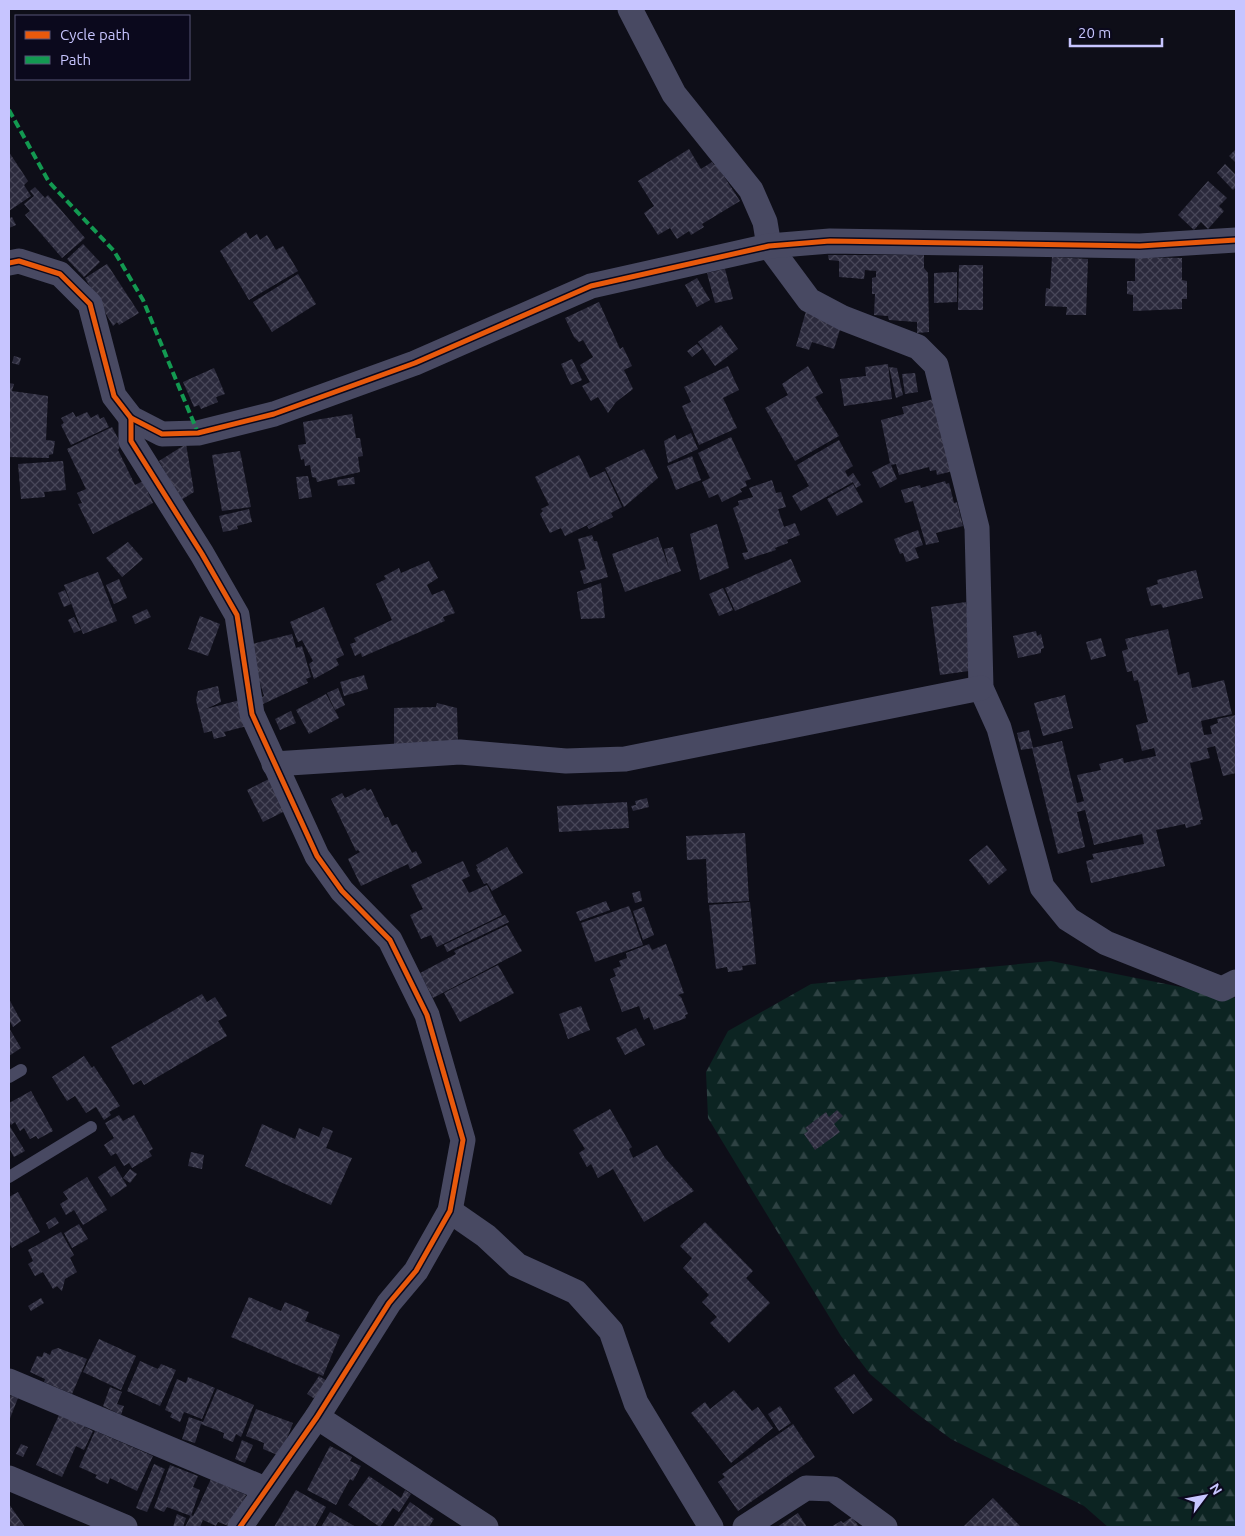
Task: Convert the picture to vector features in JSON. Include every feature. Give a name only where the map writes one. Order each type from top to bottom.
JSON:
[{"type":"street","points":[[630,9],[674,94],[751,190],[765,222],[769,246],[809,300],[843,318],[918,347],[936,364],[977,528],[981,688],[999,728],[1042,887],[1068,919],[1106,943],[1222,989],[1236,982]]},
{"type":"street","points":[[9,263],[19,261],[60,274],[90,304],[114,396],[131,418],[162,434],[198,433],[274,414],[415,364],[591,286],[769,246],[830,241],[1140,246],[1236,240]]},
{"type":"street","points":[[131,418],[131,441],[202,554],[237,615],[252,714],[317,856],[342,892],[390,940],[427,1015],[463,1140],[450,1211],[416,1271],[390,1303],[317,1417],[240,1527]]},
{"type":"street","points":[[274,764],[460,752],[566,761],[625,759],[981,688]]},
{"type":"street","points":[[450,1211],[486,1236],[517,1265],[576,1292],[611,1331],[636,1403],[711,1527]]},
{"type":"street","points":[[9,1381],[266,1489]]},
{"type":"street","points":[[317,1417],[486,1527]]},
{"type":"street","points":[[10,1480],[125,1527]]},
{"type":"street","points":[[745,1527],[806,1488],[833,1489],[885,1527]]},
{"type":"lane","points":[[9,1077],[21,1070]]},
{"type":"lane","points":[[9,1177],[91,1127]]},
{"type":"green space","points":[[1051,961],[1236,998],[1236,1527],[1108,1527],[1084,1506],[951,1439],[912,1410],[870,1374],[841,1336],[708,1118],[706,1072],[728,1031],[811,984]]},
{"type":"building","points":[[689,149],[701,169],[712,162],[714,165],[716,164],[740,201],[702,224],[704,227],[691,235],[689,231],[677,239],[670,228],[658,235],[644,213],[654,206],[638,181]]},
{"type":"building","points":[[1236,149],[1236,163],[1229,156]]},
{"type":"building","points":[[9,152],[28,181],[24,185],[31,196],[9,211]]},
{"type":"building","points":[[1225,164],[1236,175],[1236,187],[1233,190],[1217,173]]},
{"type":"building","points":[[1208,181],[1227,198],[1219,206],[1224,211],[1208,229],[1201,222],[1194,230],[1178,215]]},
{"type":"building","points":[[35,187],[45,198],[48,195],[85,238],[62,258],[25,215],[30,211],[24,204],[34,196],[30,191]]},
{"type":"building","points":[[12,217],[16,225],[9,228],[9,218]]},
{"type":"building","points":[[246,232],[250,239],[257,234],[260,240],[267,235],[276,250],[283,246],[298,271],[249,300],[220,251]]},
{"type":"building","points":[[83,244],[100,262],[84,277],[67,259]]},
{"type":"building","points":[[828,255],[924,255],[924,268],[928,273],[929,332],[917,333],[917,322],[889,320],[888,316],[874,315],[875,294],[872,294],[872,278],[876,277],[876,271],[865,270],[864,279],[839,277],[839,261],[829,260]]},
{"type":"building","points":[[1052,257],[1088,259],[1086,315],[1066,315],[1067,307],[1045,306],[1046,288],[1050,289]]},
{"type":"building","points":[[1135,257],[1182,258],[1182,280],[1187,281],[1187,299],[1182,299],[1182,309],[1133,311],[1133,295],[1127,294],[1127,281],[1135,281]]},
{"type":"building","points":[[107,264],[139,313],[119,325],[117,322],[113,326],[85,278]]},
{"type":"building","points":[[959,265],[983,265],[983,310],[958,310]]},
{"type":"building","points":[[725,269],[733,299],[715,303],[707,273]]},
{"type":"building","points":[[957,272],[957,302],[934,303],[934,273]]},
{"type":"building","points":[[298,274],[316,304],[272,332],[253,302]]},
{"type":"building","points":[[697,278],[710,300],[697,307],[685,285]]},
{"type":"building","points":[[599,302],[620,349],[623,347],[632,366],[624,370],[633,389],[616,402],[608,413],[598,397],[591,401],[582,386],[590,382],[580,365],[593,357],[583,340],[579,342],[574,337],[565,318]]},
{"type":"building","points":[[806,311],[842,323],[834,349],[812,342],[809,350],[796,346]]},
{"type":"building","points":[[721,325],[738,349],[715,366],[698,342]]},
{"type":"building","points":[[697,344],[702,349],[692,357],[687,351]]},
{"type":"building","points":[[14,356],[21,358],[19,365],[12,363]]},
{"type":"building","points":[[572,359],[582,380],[571,385],[561,364]]},
{"type":"building","points":[[888,364],[892,399],[844,406],[840,379],[866,376],[865,367]]},
{"type":"building","points":[[728,366],[739,390],[723,398],[737,428],[699,445],[682,406],[691,402],[684,387]]},
{"type":"building","points":[[808,366],[823,393],[815,397],[839,436],[795,461],[765,408],[788,395],[782,384]]},
{"type":"building","points":[[889,367],[897,368],[903,395],[896,398]]},
{"type":"building","points":[[214,368],[225,394],[216,397],[218,402],[201,409],[199,405],[194,407],[183,382]]},
{"type":"building","points":[[915,373],[918,392],[905,394],[902,374]]},
{"type":"building","points":[[9,383],[14,384],[12,391],[48,396],[46,440],[55,441],[53,454],[49,455],[49,458],[9,457]]},
{"type":"building","points":[[934,399],[953,471],[937,475],[936,470],[930,471],[929,467],[899,475],[896,464],[891,465],[897,479],[880,488],[872,472],[890,463],[881,420],[904,414],[902,407]]},
{"type":"building","points":[[73,412],[76,417],[87,412],[91,418],[98,414],[100,419],[104,417],[109,427],[71,445],[61,425],[64,423],[61,418]]},
{"type":"building","points":[[352,414],[356,438],[360,438],[363,456],[358,457],[360,472],[317,482],[316,478],[312,477],[310,465],[305,466],[304,459],[301,460],[298,445],[306,444],[303,422]]},
{"type":"building","points":[[112,427],[121,444],[118,450],[135,485],[143,481],[153,503],[93,534],[78,504],[82,503],[77,493],[86,489],[67,449]]},
{"type":"building","points":[[691,433],[698,449],[668,463],[664,441],[675,435],[677,440]]},
{"type":"building","points":[[731,437],[751,479],[745,481],[747,486],[740,489],[742,492],[722,502],[718,494],[709,498],[702,482],[710,478],[698,453]]},
{"type":"building","points":[[839,440],[853,466],[845,471],[848,477],[853,473],[861,485],[856,488],[853,482],[801,511],[792,496],[809,486],[797,465]]},
{"type":"building","points":[[186,444],[194,492],[181,500],[159,461]]},
{"type":"building","points":[[644,449],[658,478],[624,507],[605,468]]},
{"type":"building","points":[[240,451],[251,507],[222,511],[212,455]]},
{"type":"building","points":[[579,455],[590,478],[605,471],[622,507],[611,513],[613,517],[589,529],[587,526],[608,515],[565,536],[561,528],[550,533],[540,514],[543,511],[541,509],[549,505],[535,477]]},
{"type":"building","points":[[692,456],[701,480],[676,490],[667,466]]},
{"type":"building","points":[[63,461],[66,490],[44,492],[45,497],[21,499],[18,464]]},
{"type":"building","points":[[308,476],[312,497],[299,499],[296,477]]},
{"type":"building","points":[[354,477],[355,484],[338,486],[337,480]]},
{"type":"building","points":[[772,480],[776,493],[781,492],[786,507],[778,509],[784,527],[795,523],[800,535],[787,540],[788,543],[775,548],[776,550],[745,560],[742,553],[748,552],[733,508],[739,505],[738,501],[753,497],[749,488]]},
{"type":"building","points":[[945,481],[946,484],[949,483],[954,503],[957,502],[963,526],[936,533],[939,542],[926,545],[913,501],[905,503],[901,490],[920,485],[921,488]]},
{"type":"building","points":[[853,484],[863,502],[837,516],[827,499]]},
{"type":"building","points":[[249,509],[252,522],[237,526],[238,529],[223,532],[219,516]]},
{"type":"building","points":[[717,524],[729,568],[700,580],[690,534]]},
{"type":"building","points":[[918,530],[923,545],[915,548],[919,558],[906,562],[903,553],[900,554],[894,539]]},
{"type":"building","points":[[592,535],[594,541],[597,541],[608,577],[584,584],[580,571],[586,569],[578,539]]},
{"type":"building","points":[[658,537],[669,568],[664,549],[673,547],[681,571],[625,592],[612,554]]},
{"type":"building","points":[[128,542],[143,559],[122,577],[106,558]]},
{"type":"building","points":[[791,559],[801,582],[735,611],[725,588]]},
{"type":"building","points":[[429,561],[438,578],[427,585],[432,595],[444,590],[455,613],[443,617],[445,621],[362,657],[361,653],[355,656],[350,644],[356,642],[354,638],[392,620],[376,584],[386,579],[384,576],[399,568],[401,573]]},
{"type":"building","points":[[1196,570],[1203,598],[1163,608],[1161,604],[1151,606],[1146,588],[1158,584],[1157,580]]},
{"type":"building","points":[[98,572],[117,621],[83,634],[64,585]]},
{"type":"building","points":[[119,579],[127,598],[114,604],[106,585]]},
{"type":"building","points":[[601,583],[605,618],[581,619],[577,592]]},
{"type":"building","points":[[723,588],[733,610],[719,616],[709,594]]},
{"type":"building","points":[[65,590],[71,604],[64,607],[58,593]]},
{"type":"building","points":[[966,602],[976,670],[940,675],[931,607]]},
{"type":"building","points":[[324,607],[344,655],[336,659],[339,665],[314,679],[309,664],[313,661],[302,640],[298,642],[290,622]]},
{"type":"building","points":[[147,609],[151,617],[135,624],[132,616]]},
{"type":"building","points":[[200,616],[220,624],[208,656],[188,649]]},
{"type":"building","points":[[74,617],[81,630],[74,633],[68,620]]},
{"type":"building","points":[[1168,629],[1178,675],[1189,672],[1192,688],[1224,680],[1232,714],[1201,721],[1204,735],[1212,734],[1210,726],[1218,723],[1217,719],[1236,715],[1236,773],[1223,776],[1215,746],[1207,748],[1210,758],[1190,763],[1203,820],[1200,820],[1201,824],[1186,828],[1185,824],[1156,830],[1165,866],[1091,883],[1086,861],[1094,859],[1092,854],[1144,844],[1142,834],[1094,845],[1085,810],[1077,812],[1085,847],[1058,854],[1032,748],[1062,741],[1077,803],[1084,801],[1077,775],[1101,770],[1099,764],[1123,758],[1124,763],[1156,756],[1154,748],[1142,751],[1136,725],[1148,722],[1138,680],[1134,681],[1132,671],[1127,672],[1122,651],[1128,649],[1125,639]]},
{"type":"building","points":[[1036,631],[1037,636],[1041,634],[1044,648],[1041,649],[1041,653],[1018,658],[1013,636]]},
{"type":"building","points":[[292,634],[296,648],[302,646],[311,677],[306,679],[308,683],[263,704],[260,698],[264,696],[248,645]]},
{"type":"building","points":[[1101,638],[1106,656],[1091,660],[1086,642]]},
{"type":"building","points":[[364,675],[368,689],[344,696],[340,682]]},
{"type":"building","points":[[218,686],[221,702],[206,709],[240,700],[247,726],[224,732],[226,736],[214,739],[212,731],[204,733],[196,700],[198,691]]},
{"type":"building","points":[[338,688],[345,705],[335,710],[327,693]]},
{"type":"building","points":[[326,694],[339,718],[309,734],[296,710]]},
{"type":"building","points":[[1065,695],[1073,728],[1043,736],[1034,703]]},
{"type":"building","points":[[437,703],[457,708],[458,746],[394,747],[394,708],[436,707]]},
{"type":"building","points":[[291,711],[296,723],[280,730],[275,719]]},
{"type":"building","points":[[1029,730],[1033,748],[1021,750],[1017,733]]},
{"type":"building","points":[[271,778],[287,810],[263,822],[247,790]]},
{"type":"building","points":[[365,788],[367,791],[371,789],[385,818],[388,817],[392,826],[397,824],[412,853],[416,851],[422,863],[410,869],[408,864],[361,886],[348,859],[360,852],[356,851],[331,799],[342,793],[345,798]]},
{"type":"building","points":[[647,798],[649,807],[633,811],[631,806],[636,805],[635,801]]},
{"type":"building","points":[[627,802],[629,828],[559,832],[557,806]]},
{"type":"building","points":[[745,833],[749,901],[708,903],[706,859],[687,860],[686,836]]},
{"type":"building","points":[[987,845],[1007,870],[989,885],[969,860]]},
{"type":"building","points":[[507,847],[523,873],[492,891],[487,883],[484,884],[476,869],[478,868],[476,865]]},
{"type":"building","points":[[463,861],[470,876],[462,880],[469,893],[487,885],[502,915],[437,947],[431,935],[421,939],[410,915],[423,909],[411,885]]},
{"type":"building","points":[[640,891],[642,901],[635,903],[632,893]]},
{"type":"building","points":[[606,901],[610,910],[580,921],[576,912]]},
{"type":"building","points":[[750,902],[756,964],[742,966],[743,970],[728,972],[727,967],[716,969],[709,905]]},
{"type":"building","points":[[629,906],[643,945],[595,962],[581,923]]},
{"type":"building","points":[[644,907],[654,935],[643,940],[633,911]]},
{"type":"building","points":[[505,915],[509,922],[447,952],[444,945]]},
{"type":"building","points":[[507,925],[522,951],[433,998],[420,973],[456,954],[454,951]]},
{"type":"building","points":[[649,944],[652,950],[666,944],[684,993],[678,995],[681,997],[688,1014],[685,1015],[686,1018],[654,1030],[649,1017],[644,1020],[639,1006],[622,1012],[610,979],[616,976],[613,969],[621,966],[619,961],[627,958],[626,953]]},
{"type":"building","points":[[498,965],[514,993],[460,1022],[444,993]]},
{"type":"building","points":[[202,994],[207,1002],[215,997],[227,1016],[218,1021],[227,1036],[144,1085],[141,1080],[133,1085],[111,1047]]},
{"type":"building","points":[[9,999],[21,1021],[13,1027],[9,1020]]},
{"type":"building","points":[[581,1006],[590,1030],[568,1039],[559,1014]]},
{"type":"building","points":[[9,1028],[21,1048],[9,1056]]},
{"type":"building","points":[[636,1028],[645,1045],[625,1055],[616,1038]]},
{"type":"building","points":[[84,1056],[92,1068],[94,1066],[120,1106],[109,1112],[111,1115],[104,1120],[96,1107],[86,1113],[75,1096],[67,1101],[52,1077]]},
{"type":"building","points":[[31,1091],[53,1131],[38,1139],[36,1136],[30,1139],[24,1128],[20,1131],[15,1122],[11,1125],[9,1121],[9,1103]]},
{"type":"building","points":[[610,1109],[632,1147],[629,1149],[633,1158],[657,1145],[665,1158],[694,1191],[644,1222],[613,1169],[598,1178],[591,1164],[587,1167],[579,1153],[585,1149],[573,1130]]},
{"type":"building","points":[[837,1110],[843,1116],[834,1124],[840,1132],[815,1150],[804,1134],[808,1131],[805,1128],[826,1112],[829,1117]]},
{"type":"building","points":[[119,1115],[123,1121],[134,1115],[153,1149],[149,1151],[152,1156],[132,1168],[129,1163],[124,1166],[116,1153],[111,1156],[104,1145],[114,1138],[105,1123]]},
{"type":"building","points":[[262,1124],[295,1139],[299,1128],[319,1137],[323,1127],[333,1131],[326,1148],[352,1158],[331,1205],[245,1166]]},
{"type":"building","points":[[9,1125],[25,1151],[14,1157],[9,1148]]},
{"type":"building","points":[[191,1152],[204,1155],[202,1169],[188,1166]]},
{"type":"building","points":[[115,1166],[127,1186],[111,1197],[98,1177]]},
{"type":"building","points":[[130,1169],[137,1174],[130,1183],[123,1178]]},
{"type":"building","points":[[87,1177],[107,1210],[83,1225],[74,1210],[66,1215],[60,1204],[68,1199],[63,1192]]},
{"type":"building","points":[[18,1192],[40,1232],[12,1248],[9,1243],[9,1197]]},
{"type":"building","points":[[55,1217],[59,1223],[49,1229],[46,1223]]},
{"type":"building","points":[[705,1222],[753,1271],[746,1278],[770,1303],[729,1343],[710,1323],[717,1317],[702,1302],[709,1295],[683,1268],[692,1258],[680,1246]]},
{"type":"building","points":[[79,1224],[88,1239],[72,1248],[64,1233]]},
{"type":"building","points":[[61,1232],[74,1255],[70,1258],[77,1272],[65,1279],[62,1291],[57,1286],[53,1289],[43,1272],[35,1276],[28,1264],[33,1261],[28,1250]]},
{"type":"building","points":[[249,1297],[281,1311],[285,1302],[309,1312],[305,1321],[340,1335],[323,1376],[231,1337]]},
{"type":"building","points":[[41,1298],[44,1303],[31,1311],[28,1306]]},
{"type":"building","points":[[99,1339],[136,1356],[121,1390],[83,1372]]},
{"type":"building","points":[[58,1348],[87,1359],[72,1394],[44,1382],[45,1379],[30,1372],[37,1356],[42,1357],[44,1352],[50,1355],[52,1350]]},
{"type":"building","points":[[140,1361],[158,1369],[161,1364],[176,1370],[160,1406],[127,1391]]},
{"type":"building","points":[[854,1374],[873,1400],[853,1414],[834,1388]]},
{"type":"building","points":[[319,1376],[327,1381],[315,1399],[307,1394]]},
{"type":"building","points":[[188,1377],[215,1388],[202,1419],[184,1412],[180,1422],[170,1417],[172,1413],[165,1410],[177,1379],[186,1383]]},
{"type":"building","points":[[110,1387],[122,1392],[117,1404],[124,1406],[121,1415],[103,1406]]},
{"type":"building","points":[[217,1389],[254,1405],[241,1437],[236,1434],[233,1442],[223,1438],[224,1433],[201,1424],[195,1443],[182,1439],[189,1417],[203,1422]]},
{"type":"building","points":[[734,1390],[752,1411],[758,1407],[773,1428],[731,1463],[691,1413],[705,1402],[710,1409]]},
{"type":"building","points":[[9,1395],[18,1398],[9,1421]]},
{"type":"building","points":[[780,1406],[791,1423],[779,1431],[768,1414]]},
{"type":"building","points":[[256,1409],[293,1423],[280,1456],[263,1449],[264,1443],[246,1436]]},
{"type":"building","points":[[59,1415],[85,1426],[82,1433],[85,1427],[93,1431],[84,1450],[76,1446],[62,1477],[36,1465]]},
{"type":"building","points":[[793,1424],[815,1457],[738,1511],[718,1482],[725,1477],[722,1474]]},
{"type":"building","points":[[95,1431],[153,1456],[137,1491],[110,1478],[108,1484],[95,1478],[97,1475],[79,1467]]},
{"type":"building","points":[[242,1440],[253,1445],[245,1463],[235,1459]]},
{"type":"building","points":[[21,1444],[28,1447],[23,1457],[16,1454]]},
{"type":"building","points":[[330,1446],[352,1457],[350,1461],[361,1466],[353,1481],[350,1479],[336,1505],[307,1490]]},
{"type":"building","points":[[154,1464],[165,1469],[147,1512],[136,1508]]},
{"type":"building","points":[[170,1465],[198,1476],[193,1487],[200,1490],[191,1516],[167,1507],[164,1512],[154,1508]]},
{"type":"building","points":[[369,1476],[401,1498],[405,1490],[411,1494],[399,1512],[393,1508],[380,1527],[348,1505]]},
{"type":"building","points":[[211,1479],[246,1495],[231,1527],[218,1522],[216,1526],[203,1520],[200,1527],[185,1527],[199,1505]]},
{"type":"building","points":[[296,1490],[326,1507],[315,1527],[274,1527]]},
{"type":"building","points":[[993,1498],[1021,1527],[963,1527]]},
{"type":"building","points":[[410,1502],[434,1519],[429,1527],[393,1527]]},
{"type":"building","points":[[9,1504],[25,1527],[9,1527]]},
{"type":"building","points":[[330,1512],[356,1527],[321,1527]]},
{"type":"building","points":[[798,1513],[807,1527],[777,1527]]},
{"type":"building","points":[[177,1514],[186,1518],[183,1527],[173,1527]]},
{"type":"building","points":[[852,1517],[859,1527],[831,1527],[841,1521],[843,1523]]},
{"type":"marked path","points":[[9,110],[49,182],[114,251],[143,300],[198,433]]},
{"type":"cycle path","points":[[9,263],[19,261],[60,274],[90,304],[114,396],[131,418],[162,434],[198,433],[274,414],[415,363],[591,286],[769,246],[830,241],[1140,246],[1236,240]]},
{"type":"cycle path","points":[[131,418],[131,441],[202,554],[237,615],[252,714],[317,856],[342,891],[390,940],[427,1015],[463,1140],[450,1211],[416,1271],[389,1303],[317,1417],[240,1527]]}]
